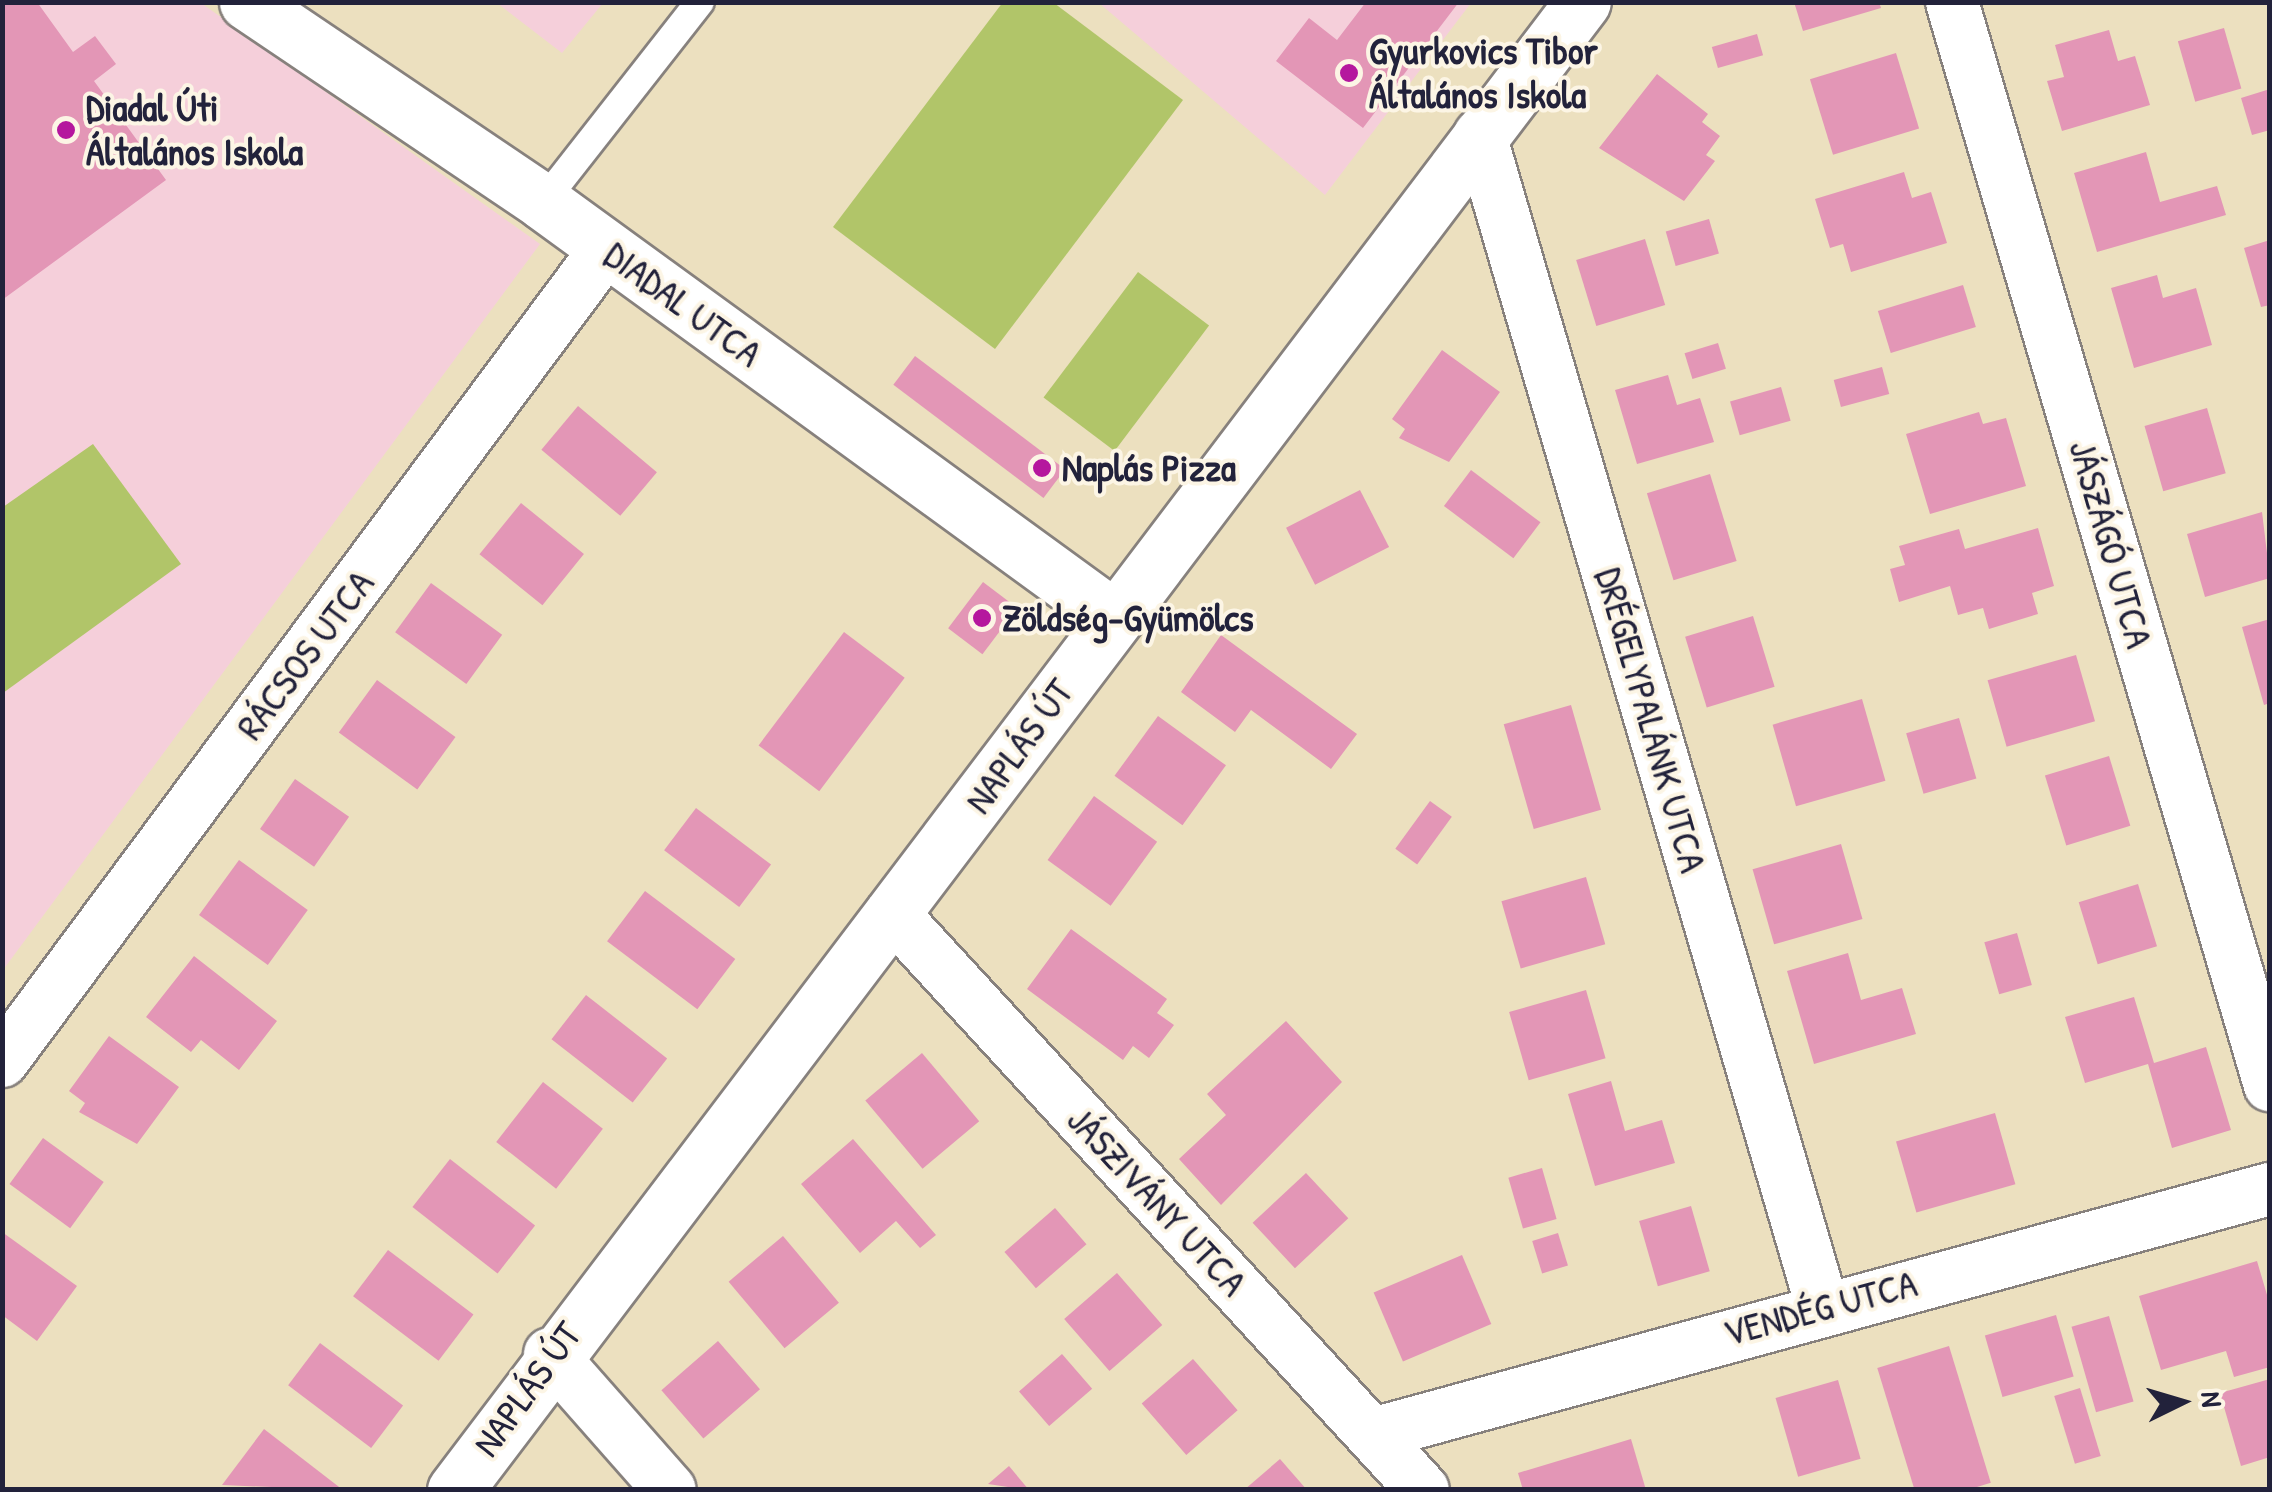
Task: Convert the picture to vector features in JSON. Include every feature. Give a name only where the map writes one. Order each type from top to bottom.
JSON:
[{"type":"street","name":"DIADAL UTCA","points":[[247,2],[543,202],[1112,616]]},
{"type":"street","name":"NAPLÁS ÚT","points":[[455,1490],[550,1354],[892,913],[1112,616],[1583,2]]},
{"type":"street","name":"JÁSZÁGÓ UTCA","points":[[1952,2],[2270,1084]]},
{"type":"street","name":"DRÉGELYPALÁNK UTCA","points":[[1480,134],[1822,1306]]},
{"type":"street","name":"RÁCSOS UTCA","points":[[2,1061],[606,248]]},
{"type":"street","name":"JÁSZIVÁNY UTCA","points":[[892,913],[1424,1490]]},
{"type":"street","name":"VENDÉG UTCA","points":[[1373,1434],[1822,1306],[2270,1189]]},
{"type":"street","points":[[550,1354],[670,1490]]},
{"type":"lane","points":[[543,202],[700,2]]},
{"type":"shaded area","points":[[3,3],[201,3],[540,244],[3,970]]},
{"type":"shaded area","points":[[497,3],[603,3],[562,53]]},
{"type":"shaded area","points":[[1099,3],[1471,3],[1325,195]]},
{"type":"green space","points":[[1003,2],[1054,3],[1183,100],[995,349],[833,227]]},
{"type":"green space","points":[[1138,272],[1209,326],[1115,451],[1044,397]]},
{"type":"green space","points":[[93,444],[181,564],[3,693],[3,507]]},
{"type":"building","name":"Diadal Úti Általános Iskola","points":[[2,2],[37,2],[73,52],[95,36],[116,64],[94,81],[166,180],[2,300]]},
{"type":"building","name":"Gyurkovics Tibor Általános Iskola","points":[[1366,2],[1459,2],[1363,128],[1276,61],[1309,18],[1337,40]]},
{"type":"building","points":[[1794,2],[1879,2],[1881,8],[1803,31]]},
{"type":"building","points":[[2224,28],[2241,89],[2195,102],[2178,41]]},
{"type":"building","points":[[2109,30],[2118,61],[2135,56],[2150,105],[2062,131],[2047,81],[2064,77],[2055,45]]},
{"type":"building","points":[[1757,34],[1763,55],[1718,68],[1712,47]]},
{"type":"building","points":[[1896,53],[1919,129],[1833,155],[1810,79]]},
{"type":"building","points":[[1657,74],[1708,114],[1702,122],[1720,136],[1706,155],[1715,161],[1684,201],[1599,148]]},
{"type":"building","points":[[2270,89],[2270,130],[2252,135],[2241,98]]},
{"type":"building","points":[[2146,152],[2160,202],[2217,186],[2226,215],[2097,252],[2074,173]]},
{"type":"building","points":[[1904,172],[1912,198],[1931,192],[1947,243],[1851,272],[1843,244],[1830,248],[1815,199]]},
{"type":"building","points":[[1709,219],[1719,254],[1676,266],[1666,231]]},
{"type":"building","points":[[1645,239],[1665,305],[1596,326],[1576,260]]},
{"type":"building","points":[[2270,240],[2270,305],[2261,307],[2244,248]]},
{"type":"building","points":[[2157,275],[2163,298],[2196,288],[2212,345],[2134,368],[2111,288]]},
{"type":"building","points":[[1963,285],[1976,327],[1891,353],[1878,311]]},
{"type":"building","points":[[1718,343],[1726,369],[1692,379],[1685,353]]},
{"type":"building","points":[[1442,350],[1500,392],[1449,462],[1399,438],[1405,429],[1392,419]]},
{"type":"building","points":[[915,356],[1065,469],[1043,498],[893,385]]},
{"type":"building","points":[[1882,367],[1889,394],[1841,407],[1834,380]]},
{"type":"building","points":[[1668,375],[1677,405],[1700,398],[1714,442],[1637,464],[1615,390]]},
{"type":"building","points":[[1781,387],[1791,421],[1740,435],[1730,402]]},
{"type":"building","points":[[578,406],[657,472],[620,516],[541,450]]},
{"type":"building","points":[[2207,408],[2226,473],[2163,491],[2145,426]]},
{"type":"building","points":[[1979,412],[1983,424],[2006,418],[2026,486],[1930,514],[1906,434]]},
{"type":"building","points":[[1471,470],[1540,522],[1513,558],[1444,506]]},
{"type":"building","points":[[1710,474],[1737,561],[1673,580],[1647,493]]},
{"type":"building","points":[[1360,490],[1389,547],[1315,585],[1286,528]]},
{"type":"building","points":[[521,503],[584,554],[542,605],[479,554]]},
{"type":"building","points":[[2262,512],[2270,578],[2205,597],[2187,534]]},
{"type":"building","points":[[2038,528],[2054,586],[2032,593],[2038,614],[1989,629],[1983,608],[1958,615],[1950,586],[1899,602],[1890,569],[1905,565],[1899,546],[1959,529],[1965,549]]},
{"type":"building","name":"Zöldség-Gyümölcs","points":[[983,582],[1017,608],[982,654],[948,628]]},
{"type":"building","points":[[431,583],[502,635],[466,684],[395,632]]},
{"type":"building","points":[[1753,616],[1775,687],[1707,708],[1685,637]]},
{"type":"building","points":[[2270,619],[2270,703],[2264,705],[2242,627]]},
{"type":"building","points":[[844,632],[905,678],[819,791],[759,745]]},
{"type":"building","points":[[1221,635],[1357,734],[1331,769],[1251,710],[1235,732],[1181,692]]},
{"type":"building","points":[[2076,655],[2095,721],[2007,747],[1988,680]]},
{"type":"building","points":[[377,680],[455,737],[417,790],[339,733]]},
{"type":"building","points":[[1862,699],[1885,781],[1796,806],[1773,725]]},
{"type":"building","points":[[1571,705],[1601,810],[1534,829],[1504,724]]},
{"type":"building","points":[[1158,716],[1226,765],[1182,825],[1115,776]]},
{"type":"building","points":[[1959,718],[1976,779],[1923,794],[1906,733]]},
{"type":"building","points":[[2109,756],[2130,826],[2066,845],[2045,776]]},
{"type":"building","points":[[295,779],[349,817],[314,867],[260,829]]},
{"type":"building","points":[[1094,796],[1157,842],[1111,906],[1048,860]]},
{"type":"building","points":[[1430,801],[1452,817],[1417,865],[1395,849]]},
{"type":"building","points":[[696,808],[771,865],[739,907],[664,850]]},
{"type":"building","points":[[1841,844],[1862,919],[1774,944],[1753,869]]},
{"type":"building","points":[[239,860],[308,910],[268,965],[199,915]]},
{"type":"building","points":[[1586,877],[1605,944],[1521,969],[1501,901]]},
{"type":"building","points":[[2138,884],[2157,946],[2098,964],[2079,902]]},
{"type":"building","points":[[645,891],[735,959],[697,1009],[607,941]]},
{"type":"building","points":[[1071,929],[1167,999],[1157,1013],[1174,1025],[1149,1058],[1133,1046],[1123,1060],[1027,989]]},
{"type":"building","points":[[2017,933],[2032,985],[1999,994],[1984,942]]},
{"type":"building","points":[[1848,953],[1861,1000],[1902,988],[1916,1034],[1814,1064],[1787,971]]},
{"type":"building","points":[[194,956],[277,1021],[239,1070],[201,1040],[191,1052],[146,1017]]},
{"type":"building","points":[[1586,990],[1606,1058],[1529,1080],[1509,1012]]},
{"type":"building","points":[[586,995],[667,1058],[633,1103],[552,1039]]},
{"type":"building","points":[[2134,997],[2154,1063],[2206,1047],[2231,1130],[2172,1148],[2148,1064],[2085,1083],[2065,1017]]},
{"type":"building","points":[[1286,1021],[1342,1082],[1221,1205],[1179,1159],[1226,1115],[1207,1094]]},
{"type":"building","points":[[109,1036],[179,1087],[137,1144],[79,1112],[85,1103],[69,1091]]},
{"type":"building","points":[[922,1053],[979,1121],[923,1169],[865,1101]]},
{"type":"building","points":[[1611,1081],[1625,1131],[1662,1120],[1675,1163],[1595,1186],[1568,1094]]},
{"type":"building","points":[[543,1082],[603,1129],[556,1189],[496,1142]]},
{"type":"building","points":[[1995,1113],[2015,1184],[1916,1213],[1896,1141]]},
{"type":"building","points":[[43,1138],[104,1182],[70,1228],[9,1184]]},
{"type":"building","points":[[853,1139],[936,1235],[920,1248],[896,1221],[860,1253],[801,1184]]},
{"type":"building","points":[[450,1159],[535,1225],[498,1274],[412,1207]]},
{"type":"building","points":[[1542,1168],[1557,1219],[1523,1229],[1508,1178]]},
{"type":"building","points":[[1306,1173],[1348,1218],[1295,1268],[1253,1223]]},
{"type":"building","points":[[1691,1206],[1710,1271],[1658,1286],[1639,1221]]},
{"type":"building","points":[[1055,1208],[1086,1244],[1036,1288],[1004,1252]]},
{"type":"building","points":[[2,1232],[77,1286],[37,1341],[2,1315]]},
{"type":"building","points":[[1558,1233],[1568,1266],[1542,1273],[1532,1241]]},
{"type":"building","points":[[783,1236],[839,1303],[785,1348],[729,1282]]},
{"type":"building","points":[[388,1250],[473,1314],[439,1361],[353,1296]]},
{"type":"building","points":[[1462,1255],[1491,1324],[1403,1362],[1374,1293]]},
{"type":"building","points":[[2257,1261],[2270,1305],[2270,1367],[2234,1377],[2226,1351],[2161,1370],[2139,1296]]},
{"type":"building","points":[[1117,1273],[1162,1325],[1109,1371],[1064,1319]]},
{"type":"building","points":[[2056,1315],[2074,1377],[2003,1397],[1985,1335]]},
{"type":"building","points":[[2109,1316],[2134,1402],[2096,1412],[2072,1327]]},
{"type":"building","points":[[718,1341],[760,1389],[703,1439],[661,1390]]},
{"type":"building","points":[[320,1343],[403,1406],[371,1448],[288,1385]]},
{"type":"building","points":[[1949,1346],[1991,1483],[1967,1490],[1915,1490],[1877,1368]]},
{"type":"building","points":[[1062,1354],[1092,1389],[1049,1426],[1019,1391]]},
{"type":"building","points":[[1193,1359],[1238,1410],[1186,1455],[1142,1404]]},
{"type":"building","points":[[2270,1379],[2270,1457],[2241,1466],[2220,1393]]},
{"type":"building","points":[[1838,1380],[1861,1459],[1798,1477],[1776,1398]]},
{"type":"building","points":[[2080,1388],[2101,1456],[2075,1464],[2054,1396]]},
{"type":"building","points":[[264,1429],[343,1490],[222,1485]]},
{"type":"building","points":[[1631,1439],[1646,1490],[1523,1490],[1518,1473]]},
{"type":"building","points":[[1280,1459],[1307,1490],[1244,1490]]},
{"type":"building","points":[[1009,1466],[1029,1490],[988,1484]]},
{"type":"place","name":"Gyurkovics Tibor Általános Iskola","points":[[1349,73]]},
{"type":"place","name":"Diadal Úti Általános Iskola","points":[[66,130]]},
{"type":"place","name":"Naplás Pizza","points":[[1042,468]]},
{"type":"place","name":"Zöldség-Gyümölcs","points":[[982,618]]}]
